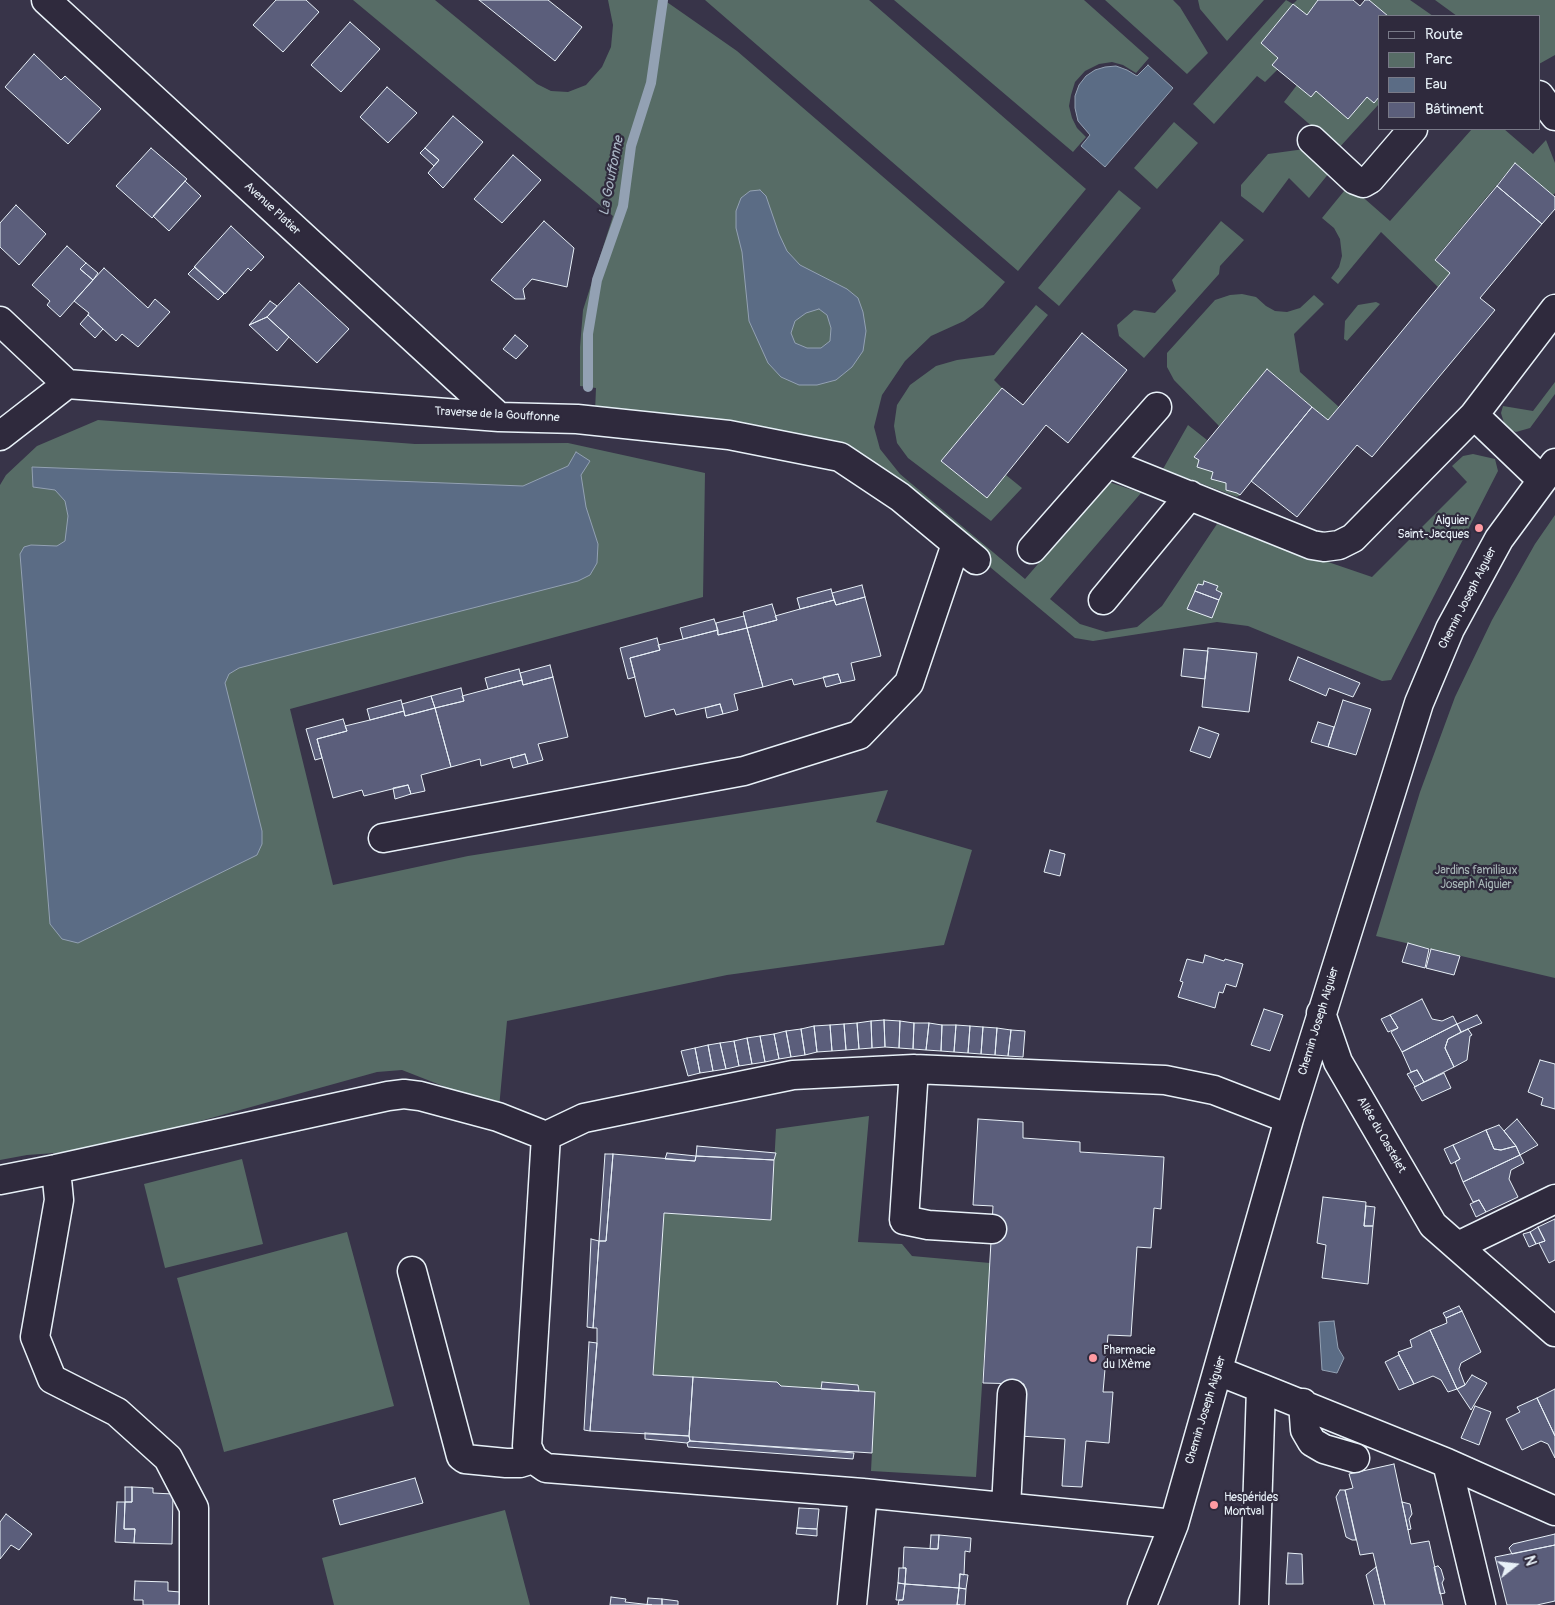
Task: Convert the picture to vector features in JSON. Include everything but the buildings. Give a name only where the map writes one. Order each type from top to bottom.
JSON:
[{"type":"street","name":"Avenue Platier","points":[[46,0],[499,417]]},
{"type":"street","points":[[1540,96],[1555,116]]},
{"type":"street","points":[[1312,140],[1355,180],[1363,183],[1370,179],[1412,130]]},
{"type":"street","points":[[1108,463],[1312,545],[1324,547],[1339,545],[1353,538],[1474,415],[1555,309]]},
{"type":"street","points":[[0,321],[67,384],[0,436]]},
{"type":"street","name":"Traverse de la Gouffonne","points":[[67,384],[499,417],[577,419],[729,435],[840,457],[900,497],[966,552],[909,683],[859,736],[744,771],[383,838]]},
{"type":"street","points":[[1032,549],[1157,407]]},
{"type":"street","points":[[1474,415],[1549,472]]},
{"type":"street","name":"Chemin Joseph Aiguier","points":[[1142,1605],[1174,1524],[1289,1119],[1418,704],[1450,628],[1499,539],[1549,472]]},
{"type":"street","points":[[1103,600],[1190,496]]},
{"type":"street","name":"Allée du Castelet","points":[[1321,1013],[1338,1062],[1434,1225],[1555,1332]]},
{"type":"street","points":[[914,1069],[904,1220],[928,1225],[992,1229]]},
{"type":"street","points":[[0,1180],[404,1094],[420,1096],[498,1117],[546,1136],[584,1118],[793,1075],[914,1069],[1165,1080],[1214,1090],[1289,1119]]},
{"type":"street","points":[[546,1136],[527,1446],[533,1459],[546,1468],[863,1493],[1174,1524]]},
{"type":"street","points":[[56,1169],[59,1200],[35,1338],[52,1379],[117,1412],[168,1458],[194,1508],[194,1605]]},
{"type":"street","points":[[1458,1246],[1555,1199]]},
{"type":"street","points":[[412,1271],[461,1456],[465,1459],[506,1463],[520,1463],[533,1459]]},
{"type":"street","points":[[1218,1371],[1303,1403],[1447,1463],[1555,1511]]},
{"type":"street","points":[[1254,1605],[1261,1388]]},
{"type":"street","points":[[1006,1507],[1012,1394]]},
{"type":"street","points":[[1303,1403],[1304,1430],[1312,1442],[1324,1449],[1355,1458]]},
{"type":"street","points":[[1447,1463],[1481,1605]]},
{"type":"street","points":[[852,1605],[863,1493]]},
{"type":"green space","points":[[353,0],[435,0],[537,84],[551,91],[568,92],[586,85],[602,67],[611,47],[613,25],[608,0],[664,0],[737,51],[1005,282],[983,307],[964,321],[931,336],[905,361],[882,395],[874,427],[880,449],[900,474],[1025,579],[1109,482],[1141,493],[1050,599],[1080,624],[1106,632],[1137,627],[1162,606],[1217,524],[1372,577],[1467,482],[1452,466],[1463,456],[1473,454],[1495,459],[1498,471],[1391,680],[1382,681],[1248,626],[1217,622],[1093,641],[1075,638],[893,486],[844,454],[595,412],[596,388],[580,386],[580,347],[583,310],[613,216]]},
{"type":"green space","points":[[705,0],[869,0],[1086,189],[1018,271]]},
{"type":"green space","points":[[894,0],[1084,0],[1149,58],[1136,73],[1123,65],[1112,62],[1099,64],[1085,71],[1075,82],[1069,106],[1077,128],[1086,137],[1073,152]]},
{"type":"green space","points":[[1105,0],[1173,0],[1180,7],[1208,53],[1187,74]]},
{"type":"green space","points":[[1198,0],[1264,0],[1227,41],[1200,9]]},
{"type":"green space","points":[[1286,0],[1293,4],[1261,43],[1278,58],[1278,69],[1265,82],[1257,76],[1214,124],[1193,104]]},
{"type":"green space","points":[[1297,0],[1318,0],[1307,15],[1293,4]]},
{"type":"green space","points":[[1369,0],[1410,0],[1432,15],[1387,15]]},
{"type":"green space","points":[[1435,0],[1555,0],[1555,55],[1540,63],[1540,15],[1456,15]]},
{"type":"green space","points":[[1297,85],[1311,97],[1316,91],[1348,119],[1367,97],[1378,97],[1378,105],[1338,149],[1284,102]]},
{"type":"green space","points":[[1174,122],[1198,143],[1157,189],[1134,168]]},
{"type":"green space","points":[[1471,130],[1505,130],[1533,154],[1546,140],[1555,163],[1555,193],[1553,195],[1515,163],[1435,259],[1450,273],[1438,287],[1381,232],[1338,284],[1331,278],[1339,267],[1342,256],[1340,239],[1334,228],[1322,218],[1349,185],[1390,221]]},
{"type":"green space","points":[[1312,148],[1333,168],[1309,198],[1289,178],[1263,213],[1241,196],[1241,185],[1268,154]]},
{"type":"green space","points":[[1119,190],[1141,208],[1059,306],[1038,288]]},
{"type":"green space","points":[[1221,221],[1244,240],[1220,266],[1219,274],[1144,358],[1119,336],[1117,325],[1134,310],[1155,313],[1176,291],[1172,280]]},
{"type":"green space","points":[[1242,294],[1256,297],[1275,311],[1287,312],[1300,308],[1314,295],[1324,304],[1294,334],[1300,372],[1339,407],[1328,420],[1267,369],[1219,426],[1174,380],[1167,367],[1167,353],[1215,300],[1230,295]]},
{"type":"green space","points":[[1376,302],[1380,304],[1347,341],[1344,339],[1345,321],[1358,305]]},
{"type":"green space","points":[[1036,305],[1048,315],[994,380],[1002,388],[941,461],[987,498],[1006,475],[1022,488],[991,521],[908,458],[897,443],[894,426],[897,405],[910,385],[936,366],[957,360],[994,355]]},
{"type":"green space","points":[[1555,382],[1555,394],[1530,428],[1516,432],[1510,430],[1504,423],[1501,413],[1503,406],[1533,411]]},
{"type":"green space","points":[[98,420],[415,444],[568,443],[705,473],[703,597],[290,709],[333,885],[468,856],[888,790],[876,822],[972,850],[944,945],[727,975],[507,1021],[499,1108],[402,1070],[377,1072],[96,1150],[27,1155],[0,1160],[0,485],[6,475],[37,446]]},
{"type":"green space","points":[[1188,425],[1207,440],[1194,457],[1199,460],[1197,467],[1213,472],[1211,479],[1226,483],[1226,490],[1240,495],[1237,497],[1163,469]]},
{"type":"green space","name":"Jardins familiaux Joseph Aiguier","points":[[1555,515],[1555,978],[1376,936],[1420,792],[1455,697],[1492,620],[1535,544]]},
{"type":"green space","points":[[869,1116],[858,1242],[902,1244],[912,1256],[990,1263],[976,1477],[871,1471],[875,1392],[859,1391],[858,1385],[822,1382],[821,1389],[781,1386],[777,1382],[653,1375],[664,1213],[771,1220],[776,1129]]},
{"type":"green space","points":[[242,1159],[263,1244],[165,1268],[144,1184]]},
{"type":"green space","points":[[347,1232],[394,1406],[224,1452],[177,1278]]},
{"type":"green space","points":[[505,1510],[530,1605],[334,1605],[322,1558]]},
{"type":"water","points":[[1148,65],[1173,88],[1105,167],[1081,146],[1090,135],[1078,121],[1075,108],[1075,96],[1079,85],[1086,76],[1095,70],[1105,67],[1116,66],[1137,76]]},
{"type":"water","points":[[760,190],[766,196],[787,251],[800,265],[847,289],[858,298],[863,312],[866,331],[863,351],[852,367],[836,380],[817,385],[799,385],[781,377],[768,363],[749,321],[742,252],[736,228],[736,211],[741,198],[750,191]],"holes":[[[819,309],[827,315],[831,328],[830,341],[821,348],[807,348],[795,343],[791,333],[795,321],[806,313]]]},
{"type":"water","points":[[576,452],[590,461],[581,475],[586,507],[598,544],[597,563],[590,575],[578,581],[239,668],[229,674],[225,683],[262,831],[262,844],[257,855],[78,943],[62,939],[50,924],[20,554],[24,547],[31,545],[57,546],[65,541],[68,516],[65,501],[55,490],[33,487],[32,467],[523,486],[568,466]]},
{"type":"water","points":[[1334,1321],[1338,1348],[1344,1358],[1337,1373],[1322,1370],[1319,1322]]},
{"type":"waterway","name":"La Gouffonne","points":[[588,387],[588,334],[597,280],[623,206],[631,146],[651,83],[663,0]]},
{"type":"place","name":"Aiguier Saint-Jacques","points":[[1479,528]]},
{"type":"place","name":"Pharmacie du IXème","points":[[1093,1358]]},
{"type":"place","name":"Hespérides Montval","points":[[1214,1505]]}]
